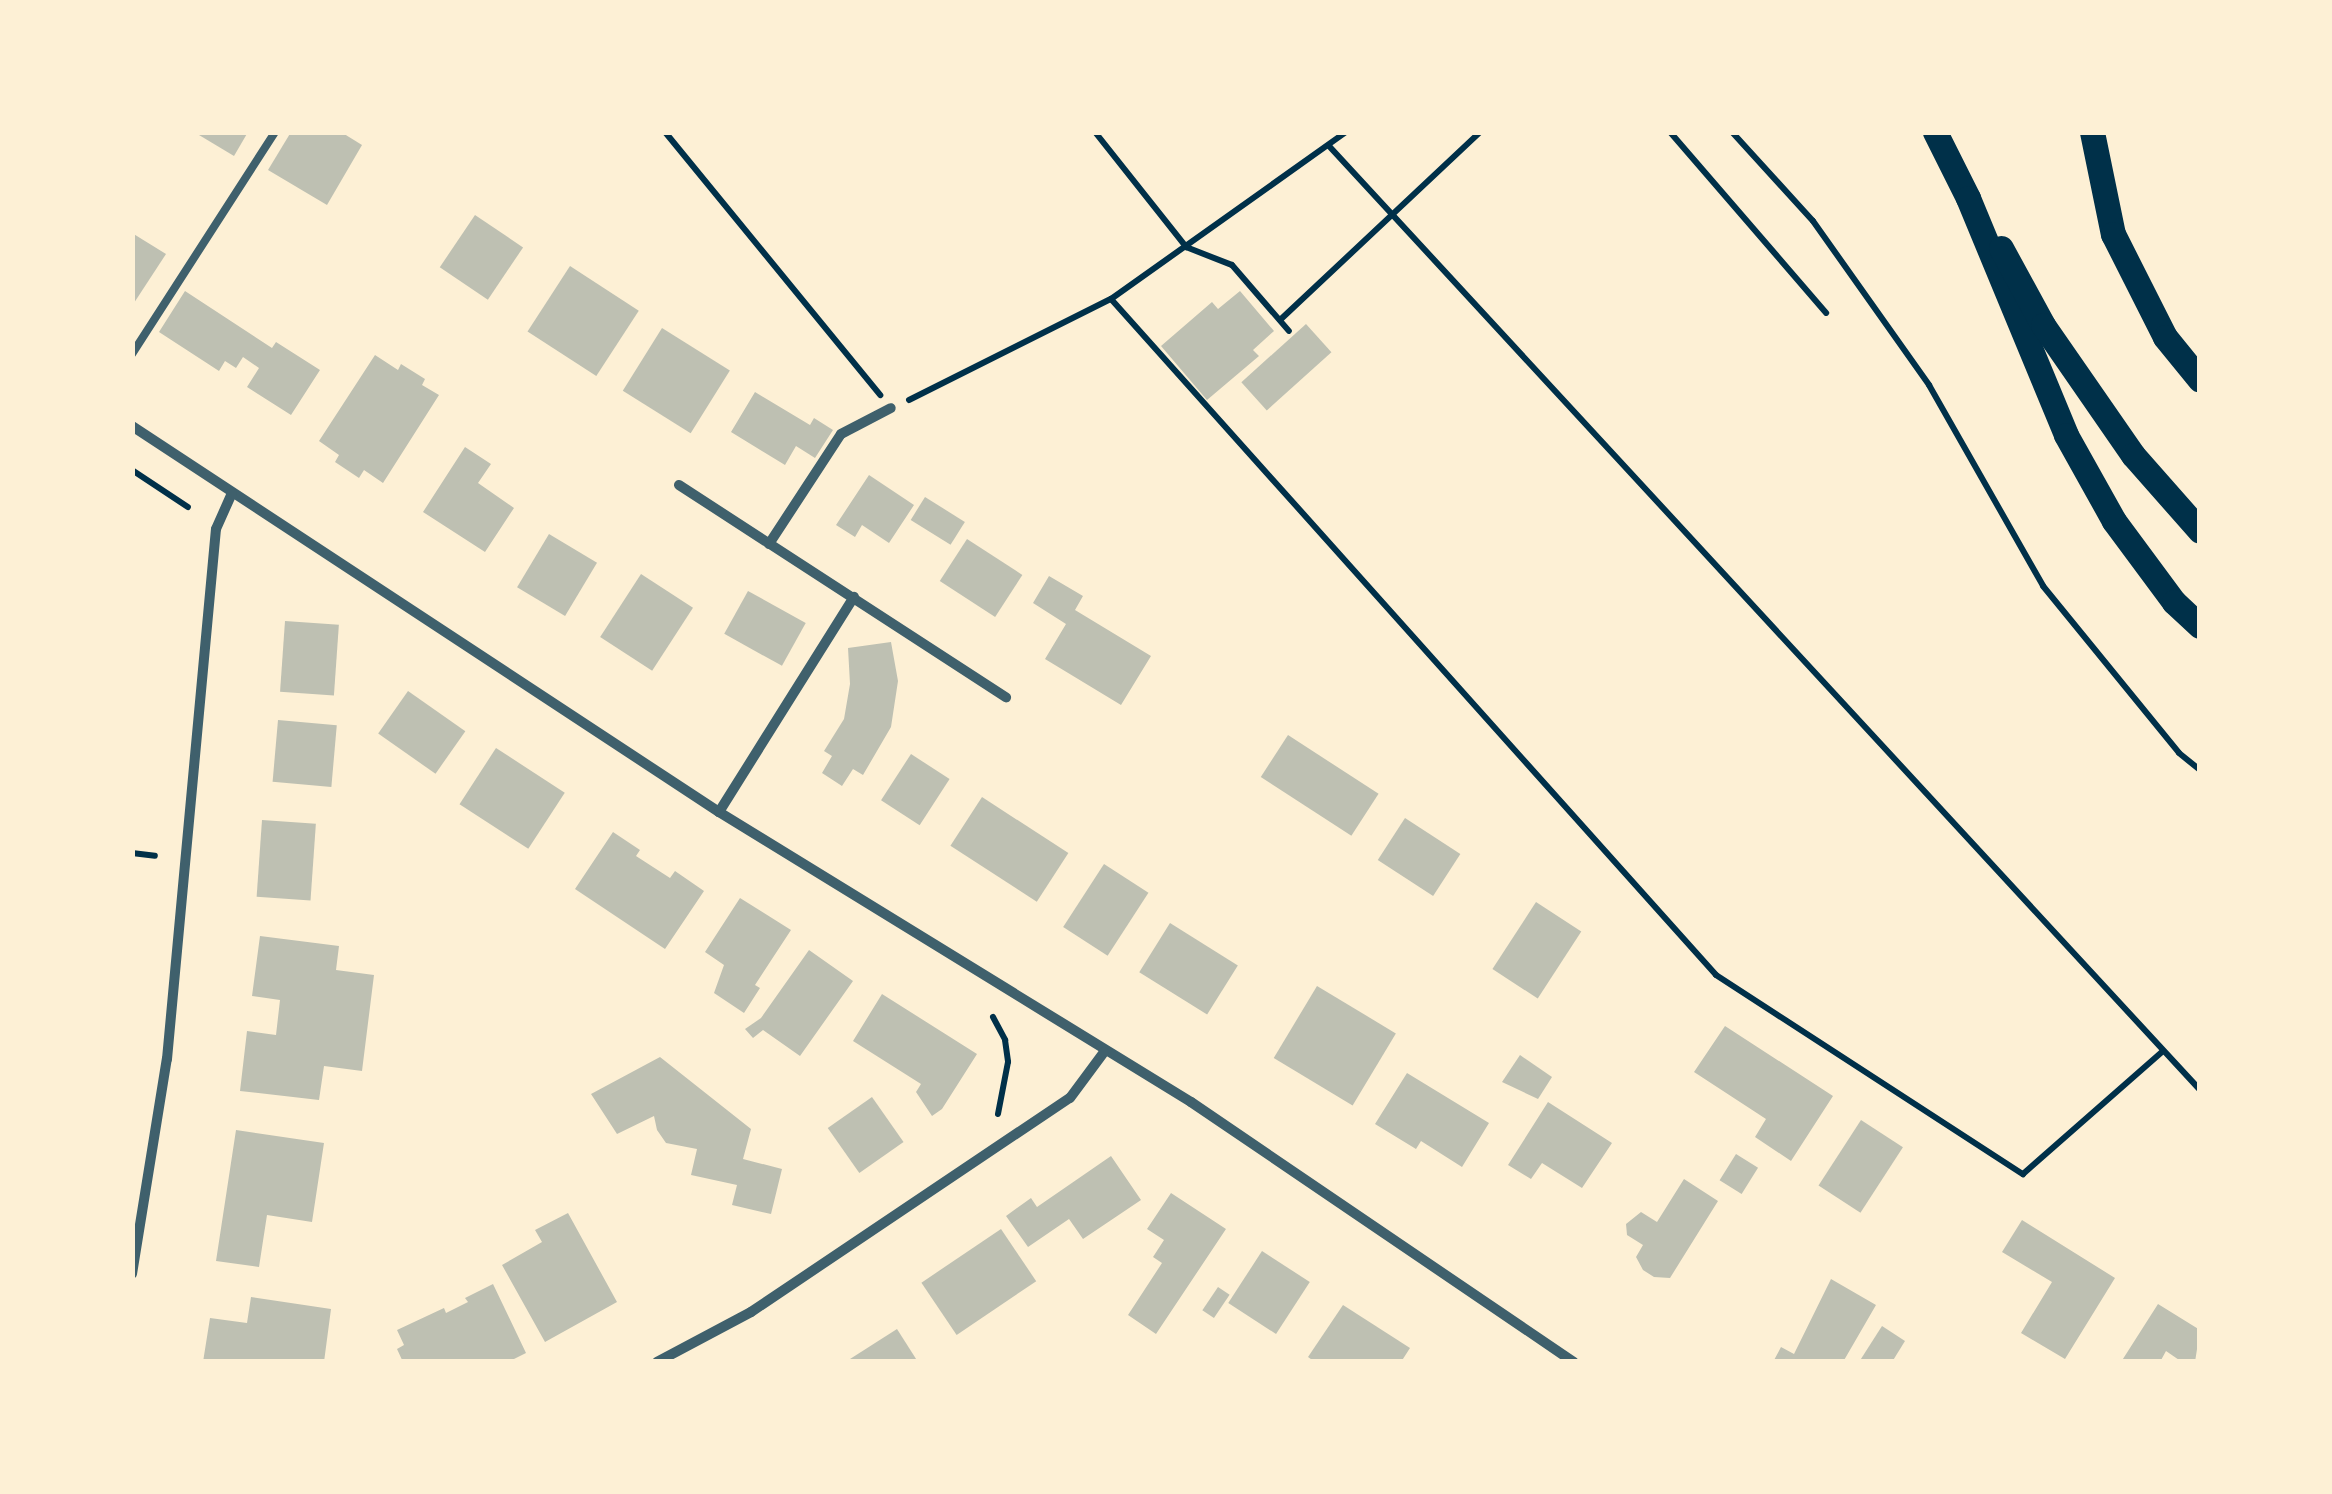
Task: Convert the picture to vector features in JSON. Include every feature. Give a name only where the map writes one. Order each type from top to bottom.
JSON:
[{"type":"highway","points":[[1935,132],[1968,198],[2043,326],[2132,455],[2200,532]]},
{"type":"highway","points":[[2092,132],[2113,234],[2165,337],[2200,380]]},
{"type":"highway","points":[[1968,198],[2026,346],[2074,450],[2143,562],[2200,626]]},
{"type":"street","points":[[769,544],[841,434],[891,408]]},
{"type":"street","points":[[132,426],[719,812],[1191,1102],[1574,1362]]},
{"type":"street","points":[[678,485],[1006,697]]},
{"type":"street","points":[[132,1274],[166,1059],[216,529],[232,492]]},
{"type":"street","points":[[719,812],[854,598]]},
{"type":"street","points":[[657,1362],[751,1312],[1070,1098],[1104,1052]]},
{"type":"lane","points":[[132,354],[275,132]]},
{"type":"path","points":[[665,132],[891,408],[1111,299],[1346,132]]},
{"type":"path","points":[[1096,132],[1186,247],[1232,265],[1290,331]]},
{"type":"path","points":[[1280,320],[1480,132]]},
{"type":"path","points":[[1670,132],[1826,312]]},
{"type":"path","points":[[1732,132],[1813,220],[1929,385],[2043,586],[2179,753],[2200,770]]},
{"type":"path","points":[[1328,146],[2200,1090]]},
{"type":"path","points":[[1111,299],[1716,975],[2022,1174],[2163,1051]]},
{"type":"path","points":[[132,470],[188,507]]},
{"type":"path","points":[[132,854],[155,856]]},
{"type":"path","points":[[993,1017],[1005,1040],[1008,1062],[998,1114]]},
{"type":"building","points":[[194,132],[248,132],[234,156]]},
{"type":"building","points":[[291,132],[341,132],[362,145],[327,205],[268,170]]},
{"type":"building","points":[[475,215],[523,247],[488,300],[440,267]]},
{"type":"building","points":[[132,233],[166,254],[132,306]]},
{"type":"building","points":[[570,266],[639,311],[596,376],[528,331]]},
{"type":"building","points":[[185,291],[272,348],[276,342],[320,370],[291,415],[247,387],[259,368],[243,357],[236,368],[225,361],[219,371],[159,332]]},
{"type":"building","points":[[1240,291],[1274,331],[1253,350],[1259,356],[1207,400],[1161,346],[1212,302],[1218,309]]},
{"type":"building","points":[[1306,324],[1331,352],[1267,410],[1241,382]]},
{"type":"building","points":[[662,328],[730,370],[691,433],[623,391]]},
{"type":"building","points":[[375,355],[398,370],[401,364],[425,379],[422,385],[439,395],[383,483],[364,470],[359,478],[335,462],[339,455],[319,441]]},
{"type":"building","points":[[755,392],[810,425],[814,418],[833,430],[815,458],[796,446],[785,465],[731,432]]},
{"type":"building","points":[[465,447],[491,464],[478,483],[514,508],[485,552],[423,512]]},
{"type":"building","points":[[869,475],[914,505],[889,543],[862,525],[855,537],[836,525]]},
{"type":"building","points":[[925,497],[965,522],[951,545],[911,520]]},
{"type":"building","points":[[549,534],[597,563],[565,616],[517,587]]},
{"type":"building","points":[[967,539],[1022,575],[995,617],[940,581]]},
{"type":"building","points":[[641,574],[693,608],[652,671],[600,637]]},
{"type":"building","points":[[1049,576],[1083,596],[1075,610],[1151,656],[1121,705],[1045,659],[1066,624],[1033,603]]},
{"type":"building","points":[[748,591],[806,623],[782,666],[724,634]]},
{"type":"building","points":[[285,621],[339,625],[334,696],[280,692]]},
{"type":"building","points":[[891,642],[898,681],[891,727],[863,775],[853,769],[842,786],[822,773],[832,756],[824,751],[844,719],[850,684],[848,648]]},
{"type":"building","points":[[408,691],[465,731],[436,774],[378,734]]},
{"type":"building","points":[[278,720],[337,725],[331,787],[273,782]]},
{"type":"building","points":[[1288,735],[1379,794],[1351,836],[1261,777]]},
{"type":"building","points":[[496,748],[565,793],[528,849],[460,804]]},
{"type":"building","points":[[911,754],[950,779],[920,825],[881,800]]},
{"type":"building","points":[[982,797],[1068,853],[1037,902],[950,846]]},
{"type":"building","points":[[1405,818],[1460,854],[1433,896],[1378,860]]},
{"type":"building","points":[[262,820],[316,824],[310,901],[257,897]]},
{"type":"building","points":[[613,832],[640,850],[636,856],[670,878],[675,871],[704,891],[665,949],[575,889]]},
{"type":"building","points":[[1104,864],[1148,893],[1108,956],[1063,927]]},
{"type":"building","points":[[740,898],[791,930],[755,985],[760,988],[744,1013],[714,993],[724,965],[705,952]]},
{"type":"building","points":[[1536,902],[1581,931],[1538,999],[1492,969]]},
{"type":"building","points":[[1170,923],[1238,965],[1207,1015],[1139,972]]},
{"type":"building","points":[[260,936],[339,946],[336,970],[374,975],[362,1071],[324,1066],[319,1100],[240,1091],[247,1031],[276,1035],[280,1000],[252,996]]},
{"type":"building","points":[[809,950],[853,981],[800,1056],[763,1030],[753,1038],[745,1029],[761,1018]]},
{"type":"building","points":[[1317,986],[1396,1033],[1353,1105],[1274,1058]]},
{"type":"building","points":[[882,994],[977,1054],[942,1109],[932,1116],[916,1092],[921,1084],[853,1041]]},
{"type":"building","points":[[1725,1026],[1833,1096],[1791,1161],[1755,1137],[1766,1119],[1694,1072]]},
{"type":"building","points":[[1520,1055],[1552,1077],[1538,1099],[1502,1082]]},
{"type":"building","points":[[660,1057],[751,1129],[743,1159],[782,1169],[771,1214],[732,1205],[737,1185],[691,1175],[697,1149],[666,1143],[654,1116],[617,1134],[591,1094]]},
{"type":"building","points":[[1407,1073],[1489,1123],[1462,1167],[1421,1141],[1416,1149],[1375,1124]]},
{"type":"building","points":[[872,1097],[904,1142],[859,1173],[828,1128]]},
{"type":"building","points":[[1548,1102],[1612,1143],[1582,1188],[1542,1163],[1531,1179],[1508,1165]]},
{"type":"building","points":[[1861,1120],[1903,1147],[1860,1213],[1819,1185]]},
{"type":"building","points":[[236,1130],[324,1143],[312,1222],[267,1215],[259,1267],[216,1261]]},
{"type":"building","points":[[1736,1154],[1758,1168],[1742,1194],[1720,1180]]},
{"type":"building","points":[[1111,1156],[1141,1200],[1083,1239],[1069,1219],[1028,1247],[1006,1216],[1031,1198],[1037,1207]]},
{"type":"building","points":[[1684,1179],[1718,1201],[1670,1278],[1654,1277],[1643,1270],[1636,1257],[1643,1245],[1627,1235],[1626,1224],[1641,1212],[1657,1222]]},
{"type":"building","points":[[1171,1193],[1226,1229],[1156,1334],[1128,1315],[1162,1263],[1153,1257],[1164,1240],[1147,1229]]},
{"type":"building","points":[[568,1213],[617,1302],[545,1342],[502,1265],[542,1242],[535,1230]]},
{"type":"building","points":[[2022,1220],[2115,1278],[2065,1359],[2021,1333],[2052,1282],[2002,1252]]},
{"type":"building","points":[[1001,1229],[1036,1281],[957,1335],[921,1283]]},
{"type":"building","points":[[1262,1251],[1310,1282],[1276,1334],[1228,1303]]},
{"type":"building","points":[[1831,1279],[1876,1305],[1843,1362],[1773,1362],[1781,1347],[1794,1354]]},
{"type":"building","points":[[493,1284],[526,1353],[508,1362],[403,1362],[397,1349],[404,1345],[397,1330],[444,1308],[446,1313]]},
{"type":"building","points":[[1218,1287],[1230,1295],[1214,1318],[1202,1310]]},
{"type":"building","points":[[251,1297],[331,1309],[324,1362],[203,1362],[210,1318],[247,1323]]},
{"type":"building","points":[[2158,1304],[2200,1330],[2195,1362],[2182,1362],[2166,1351],[2160,1362],[2121,1362]]},
{"type":"building","points":[[1343,1305],[1410,1348],[1401,1362],[1315,1362],[1308,1357]]},
{"type":"building","points":[[1882,1326],[1905,1341],[1892,1362],[1859,1362]]},
{"type":"building","points":[[897,1329],[918,1362],[852,1362],[850,1359]]}]
